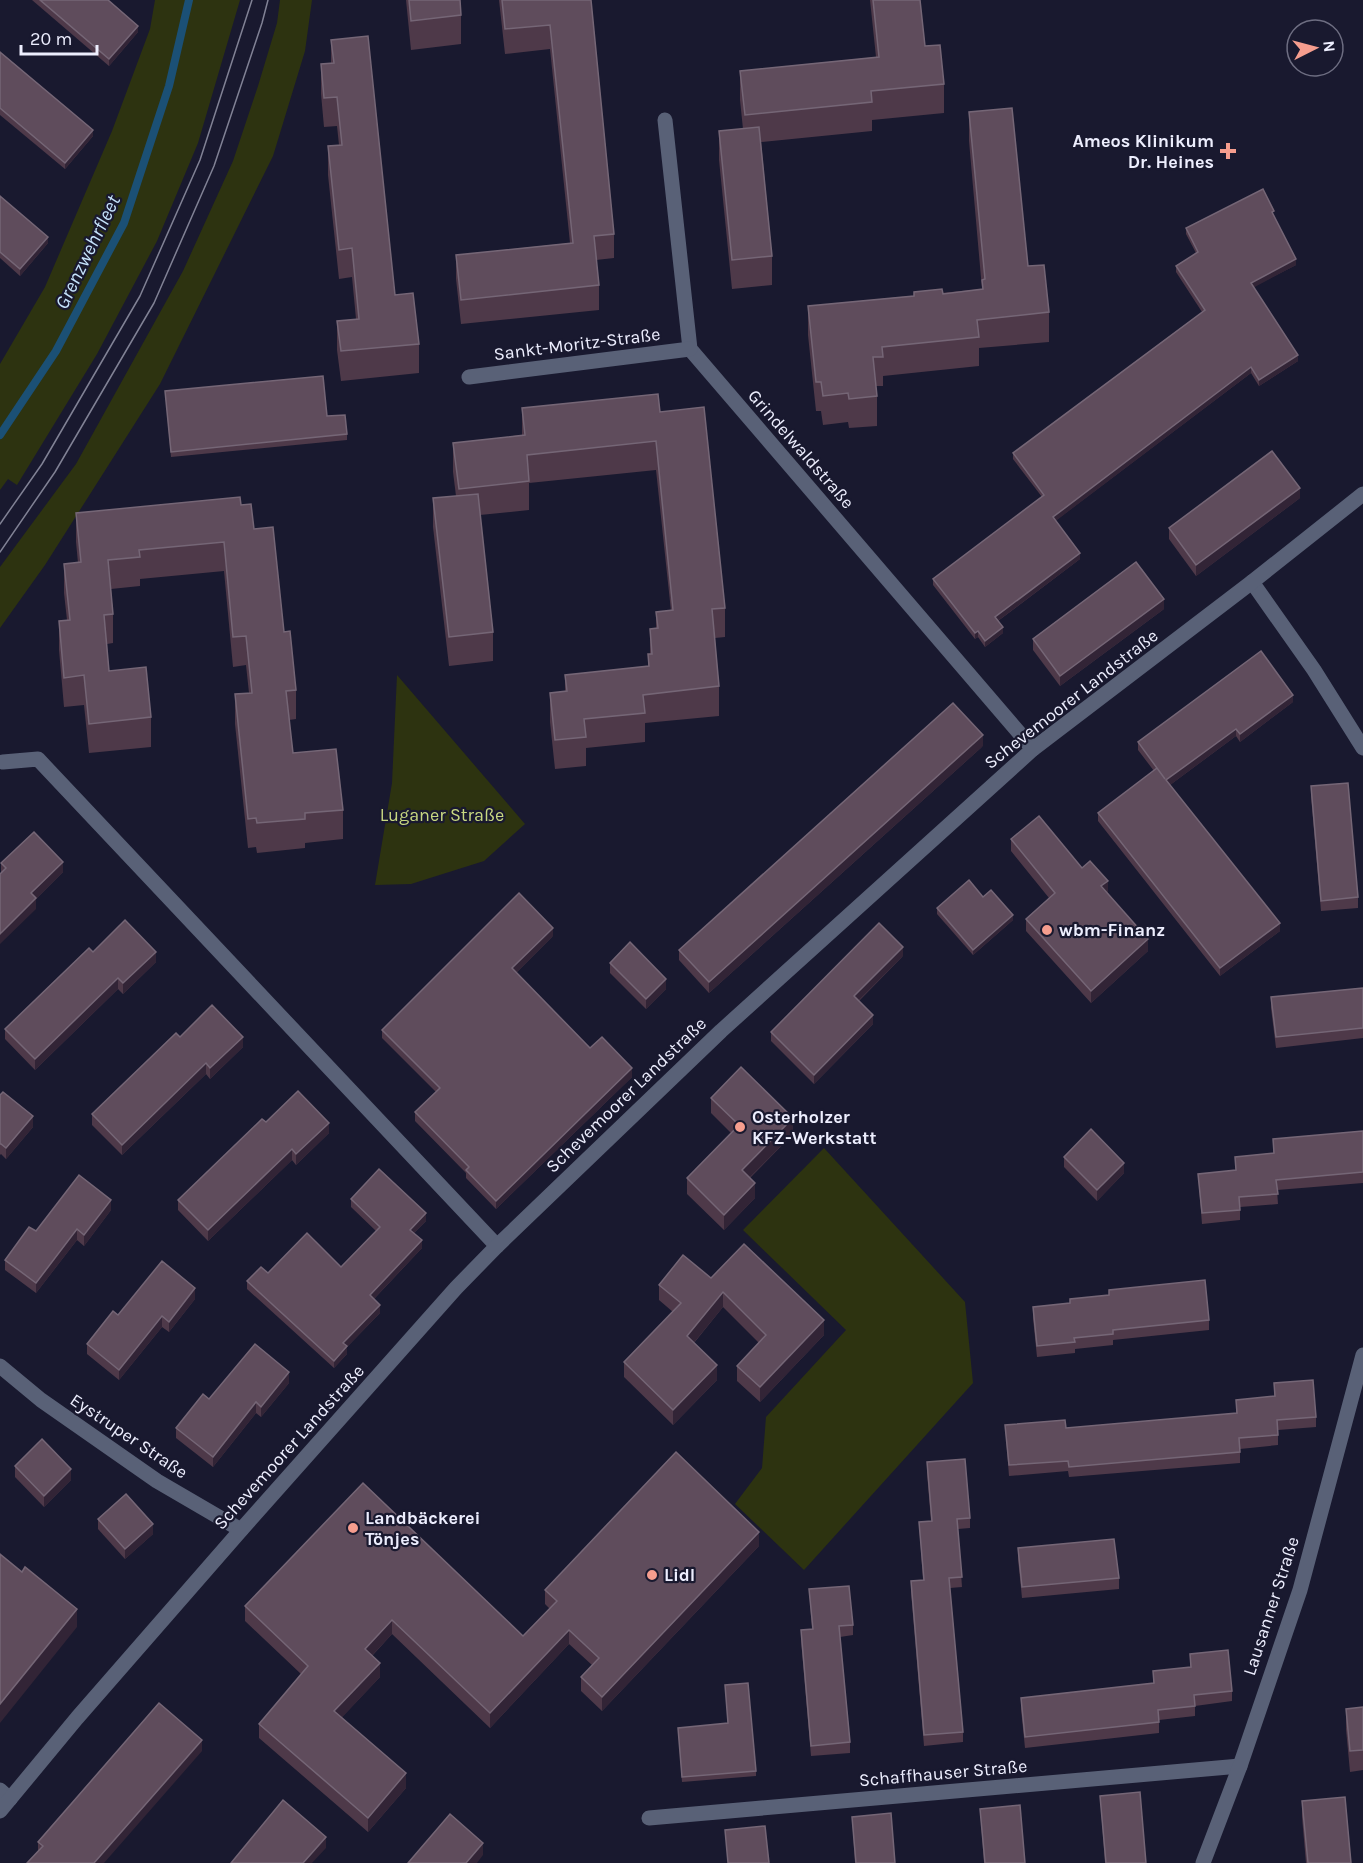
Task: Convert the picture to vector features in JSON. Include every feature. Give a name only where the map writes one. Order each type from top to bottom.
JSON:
[{"type":"street","points":[[665,120],[690,350]]},
{"type":"street","name":"Sankt-Moritz-Straße","points":[[468,377],[690,350]]},
{"type":"street","name":"Grindelwaldstraße","points":[[690,350],[1033,749]]},
{"type":"street","name":"Schevemoorer Landstraße","points":[[0,1811],[5,1794],[77,1718],[456,1288],[497,1246],[725,1027],[1033,749],[1363,494]]},
{"type":"street","points":[[1252,582],[1314,670],[1363,748]]},
{"type":"street","points":[[3,762],[38,759],[497,1246]]},
{"type":"street","name":"Lausanner Straße","points":[[1203,1863],[1240,1766],[1300,1590],[1363,1355]]},
{"type":"street","name":"Eystruper Straße","points":[[0,1366],[40,1400],[157,1481],[241,1530]]},
{"type":"street","name":"Schaffhauser Straße","points":[[649,1818],[1240,1766]]},
{"type":"green space","points":[[155,0],[240,0],[198,143],[157,241],[97,354],[17,485],[8,479],[0,490],[0,364],[45,287],[112,131],[150,29]]},
{"type":"green space","points":[[280,0],[312,0],[305,51],[273,156],[160,384],[45,565],[0,628],[0,567],[76,464],[183,271],[233,161],[277,23]]},
{"type":"green space","name":"Luganer Straße","points":[[397,675],[525,824],[484,861],[411,884],[375,885],[392,783]]},
{"type":"green space","points":[[824,1148],[965,1302],[973,1383],[804,1570],[735,1504],[762,1468],[766,1417],[846,1330],[743,1230]]},
{"type":"building","points":[[40,0],[108,0],[138,26],[109,59]]},
{"type":"building","points":[[409,0],[460,0],[461,15],[411,21]]},
{"type":"building","points":[[502,0],[591,0],[614,234],[594,236],[599,285],[461,300],[456,255],[573,243],[550,25],[505,29]]},
{"type":"building","points":[[873,0],[920,0],[925,46],[940,45],[944,84],[871,91],[872,102],[745,115],[740,71],[879,57]]},
{"type":"building","points":[[368,36],[395,295],[413,293],[419,344],[341,351],[337,321],[359,319],[352,248],[339,250],[328,146],[342,145],[337,97],[324,98],[321,64],[334,63],[331,40]]},
{"type":"building","points":[[0,52],[93,130],[65,163],[0,108]]},
{"type":"building","points":[[1012,108],[1028,266],[1044,265],[1049,312],[977,320],[979,337],[882,347],[883,357],[873,357],[877,396],[849,399],[848,393],[823,396],[821,382],[816,382],[808,306],[914,296],[914,292],[942,289],[943,294],[983,289],[982,280],[985,279],[969,112]]},
{"type":"building","points":[[759,127],[772,256],[732,260],[719,131]]},
{"type":"building","points":[[1263,189],[1296,259],[1251,283],[1298,355],[1259,380],[1251,367],[1053,517],[1080,553],[995,617],[1003,627],[985,641],[978,631],[975,633],[933,579],[1044,495],[1013,453],[1205,310],[1176,266],[1198,252],[1186,228]]},
{"type":"building","points":[[0,196],[48,237],[20,269],[0,252]]},
{"type":"building","points":[[323,376],[327,416],[345,415],[347,434],[171,452],[165,391]]},
{"type":"building","points":[[658,394],[660,412],[704,407],[725,608],[712,609],[719,686],[643,695],[645,713],[584,719],[586,737],[555,740],[550,693],[567,691],[565,675],[649,666],[648,654],[652,654],[650,629],[658,628],[656,612],[673,610],[656,441],[527,455],[529,481],[459,489],[453,443],[525,435],[522,408]]},
{"type":"building","points":[[1272,451],[1300,488],[1196,565],[1169,528]]},
{"type":"building","points":[[478,494],[493,632],[449,637],[433,498]]},
{"type":"building","points":[[240,497],[241,505],[251,504],[254,529],[273,527],[284,632],[290,631],[296,690],[286,691],[293,753],[336,749],[343,810],[305,813],[305,819],[257,823],[256,818],[248,819],[235,694],[252,693],[246,636],[233,637],[224,542],[139,550],[140,557],[108,560],[113,614],[104,615],[109,671],[146,667],[151,717],[89,724],[84,675],[64,678],[59,621],[70,620],[64,564],[81,562],[76,513]]},
{"type":"building","points":[[1136,562],[1164,599],[1060,676],[1033,639]]},
{"type":"building","points":[[1261,651],[1293,695],[1240,734],[1236,729],[1166,780],[1280,923],[1220,968],[1098,813],[1157,768],[1138,742]]},
{"type":"building","points":[[953,703],[983,735],[709,982],[679,950]]},
{"type":"building","points":[[1348,783],[1358,897],[1321,901],[1311,786]]},
{"type":"building","points":[[1039,816],[1082,868],[1090,861],[1108,881],[1101,886],[1148,939],[1091,991],[1026,919],[1055,893],[1011,839]]},
{"type":"building","points":[[34,832],[63,862],[31,893],[36,898],[0,934],[0,874],[6,868],[1,863]]},
{"type":"building","points":[[969,880],[983,897],[991,890],[1013,915],[973,950],[937,908]]},
{"type":"building","points":[[519,893],[553,928],[512,968],[590,1048],[602,1037],[632,1068],[496,1201],[466,1170],[469,1167],[415,1112],[440,1088],[382,1030]]},
{"type":"building","points":[[125,920],[156,952],[123,983],[118,978],[35,1059],[5,1029],[89,948],[93,952]]},
{"type":"building","points":[[879,923],[903,947],[854,996],[873,1015],[814,1075],[771,1032]]},
{"type":"building","points":[[630,942],[666,979],[646,999],[610,963]]},
{"type":"building","points":[[1363,988],[1363,1028],[1276,1037],[1271,997]]},
{"type":"building","points":[[212,1005],[243,1037],[210,1068],[206,1063],[122,1145],[92,1114],[176,1033],[180,1037]]},
{"type":"building","points":[[741,1067],[793,1118],[742,1170],[755,1183],[724,1215],[687,1178],[739,1125],[711,1098]]},
{"type":"building","points":[[298,1091],[329,1123],[296,1154],[292,1149],[208,1230],[178,1200],[262,1119],[266,1122]]},
{"type":"building","points":[[3,1092],[33,1116],[6,1148],[0,1144],[0,1095]]},
{"type":"building","points":[[1091,1129],[1124,1163],[1097,1190],[1064,1157]]},
{"type":"building","points":[[1363,1131],[1363,1172],[1276,1180],[1278,1194],[1239,1197],[1240,1210],[1202,1213],[1198,1174],[1236,1170],[1235,1157],[1274,1153],[1273,1139]]},
{"type":"building","points":[[379,1169],[426,1213],[410,1230],[422,1240],[370,1295],[380,1305],[343,1343],[347,1346],[334,1361],[247,1281],[261,1267],[268,1273],[307,1233],[341,1267],[380,1227],[351,1199]]},
{"type":"building","points":[[79,1175],[111,1200],[84,1235],[77,1229],[36,1283],[5,1260],[29,1227],[36,1231]]},
{"type":"building","points":[[744,1244],[824,1320],[760,1387],[737,1366],[766,1335],[723,1292],[687,1336],[717,1365],[673,1410],[624,1362],[681,1303],[659,1285],[683,1255],[711,1278]]},
{"type":"building","points":[[162,1261],[195,1288],[169,1322],[162,1316],[119,1370],[87,1344],[113,1311],[118,1315]]},
{"type":"building","points":[[1205,1280],[1209,1320],[1113,1330],[1113,1334],[1074,1338],[1075,1342],[1037,1346],[1033,1307],[1070,1303],[1070,1299],[1109,1295],[1109,1290]]},
{"type":"building","points":[[255,1344],[289,1372],[261,1407],[256,1402],[213,1457],[176,1428],[203,1394],[209,1399]]},
{"type":"building","points":[[1313,1380],[1316,1417],[1277,1420],[1278,1435],[1239,1438],[1240,1452],[1069,1467],[1068,1461],[1009,1465],[1005,1425],[1065,1420],[1066,1428],[1237,1413],[1236,1400],[1275,1396],[1274,1383]]},
{"type":"building","points":[[42,1439],[71,1469],[44,1496],[15,1466]]},
{"type":"building","points":[[676,1452],[759,1532],[602,1697],[581,1677],[599,1658],[569,1630],[490,1713],[392,1620],[365,1649],[380,1663],[334,1711],[406,1773],[368,1818],[259,1724],[308,1666],[245,1606],[363,1483],[523,1636],[557,1601],[545,1590]]},
{"type":"building","points":[[965,1459],[970,1518],[957,1519],[962,1577],[949,1578],[963,1732],[924,1735],[911,1581],[924,1580],[919,1522],[932,1521],[927,1462]]},
{"type":"building","points":[[126,1494],[153,1524],[125,1549],[98,1519]]},
{"type":"building","points":[[1114,1539],[1119,1578],[1022,1587],[1018,1548]]},
{"type":"building","points":[[0,1554],[22,1572],[25,1567],[77,1609],[0,1704]]},
{"type":"building","points":[[849,1586],[853,1625],[839,1626],[850,1742],[811,1746],[801,1630],[813,1629],[809,1589]]},
{"type":"building","points":[[1228,1650],[1232,1691],[1194,1695],[1195,1706],[1158,1710],[1159,1722],[1025,1737],[1021,1698],[1154,1683],[1153,1671],[1191,1667],[1190,1654]]},
{"type":"building","points":[[748,1683],[756,1771],[682,1777],[678,1728],[728,1723],[725,1685]]},
{"type":"building","points":[[159,1703],[202,1740],[94,1863],[27,1863],[43,1846],[38,1842]]},
{"type":"building","points":[[1363,1707],[1363,1750],[1350,1751],[1346,1709]]},
{"type":"building","points":[[1140,1792],[1146,1863],[1106,1863],[1100,1796]]},
{"type":"building","points":[[1345,1797],[1351,1863],[1308,1863],[1302,1801]]},
{"type":"building","points":[[283,1800],[326,1837],[303,1863],[231,1863]]},
{"type":"building","points":[[1020,1805],[1025,1863],[985,1863],[980,1809]]},
{"type":"building","points":[[891,1813],[895,1863],[856,1863],[852,1817]]},
{"type":"building","points":[[450,1814],[483,1843],[466,1863],[408,1863]]},
{"type":"building","points":[[765,1826],[769,1863],[728,1863],[725,1830]]},
{"type":"waterway","name":"Grenzwehrfleet","points":[[0,435],[56,351],[124,223],[169,86],[189,0]]},
{"type":"tram line","points":[[0,524],[42,464],[140,296],[200,160],[252,0]]},
{"type":"tram line","points":[[0,552],[55,472],[154,303],[214,166],[268,0]]},
{"type":"place","name":"Ameos Klinikum Dr. Heines","points":[[1228,151]]},
{"type":"place","name":"wbm-Finanz","points":[[1047,930]]},
{"type":"place","name":"Osterholzer KFZ-Werkstatt","points":[[740,1127]]},
{"type":"place","name":"Landbäckerei Tönjes","points":[[353,1528]]},
{"type":"place","name":"Lidl","points":[[652,1575]]}]
